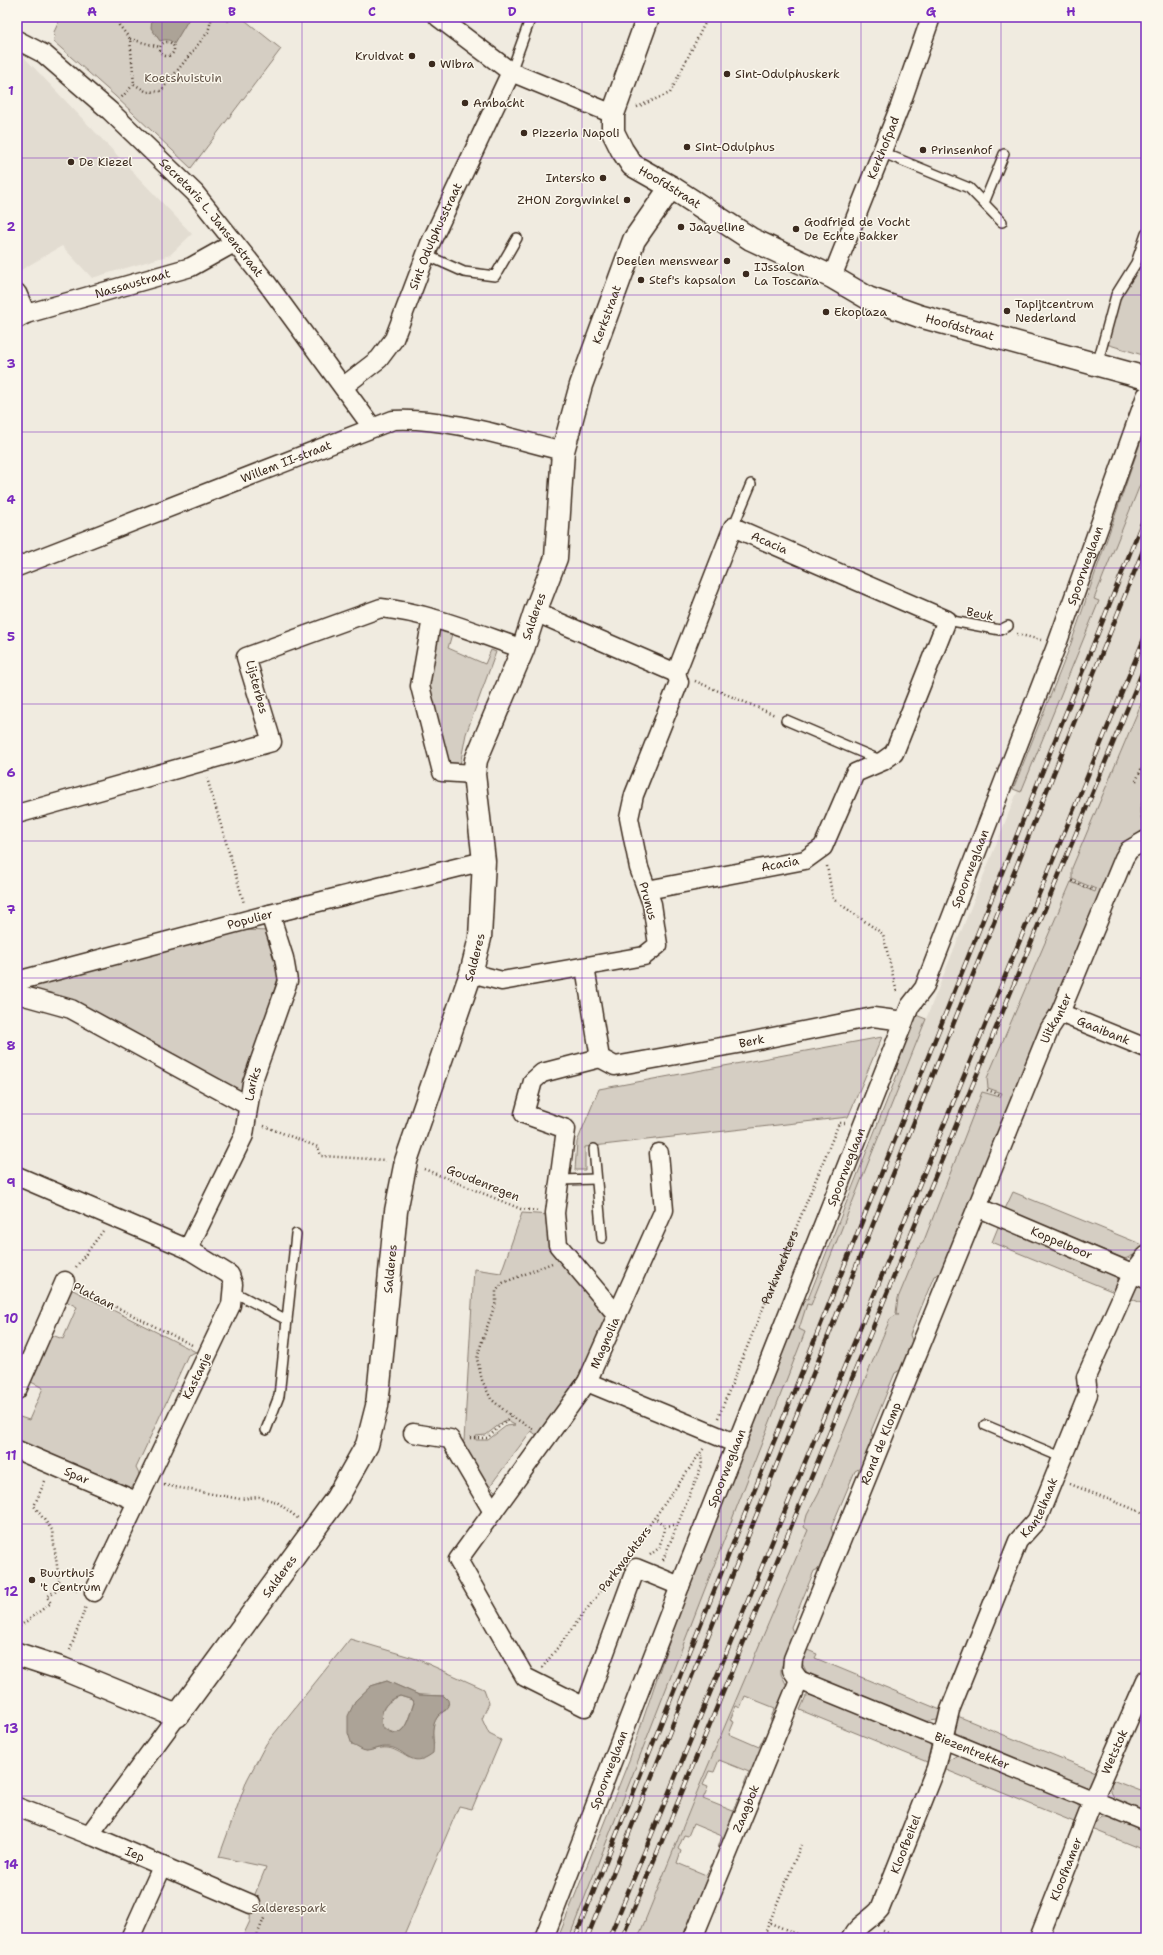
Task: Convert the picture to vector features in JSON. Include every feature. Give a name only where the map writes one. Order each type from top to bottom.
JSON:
[{"type":"street","points":[[438,17],[511,72],[613,114],[648,17]]},
{"type":"street","name":"Kerkhofpad","points":[[832,277],[881,152],[931,17]]},
{"type":"street","name":"Secretaris L. Jansenstraat","points":[[17,40],[44,54],[110,110],[195,193],[266,282],[344,386],[372,427]]},
{"type":"street","name":"Sint Odulphusstraat","points":[[344,386],[379,359],[394,339],[426,255],[511,72]]},
{"type":"street","name":"Hoofdstraat","points":[[613,114],[613,132],[632,165],[671,186],[751,238],[832,277],[868,298],[919,316],[1146,378]]},
{"type":"street","name":"Kerkstraat","points":[[563,451],[581,385],[634,240],[671,186]]},
{"type":"street","name":"Nassaustraat","points":[[17,293],[21,317],[191,267],[234,243]]},
{"type":"street","name":"Spoorweglaan","points":[[544,1938],[680,1586],[910,1006],[924,988],[1057,644],[1146,396]]},
{"type":"street","name":"Willem II-straat","points":[[17,567],[393,420],[413,419],[436,421],[563,451]]},
{"type":"street","name":"Salderes","points":[[89,1835],[337,1498],[366,1445],[377,1406],[396,1211],[406,1161],[471,973],[480,938],[484,861],[474,774],[476,760],[523,649],[535,612],[556,558],[563,451]]},
{"type":"street","points":[[535,612],[676,673],[733,526]]},
{"type":"street","name":"Acacia","points":[[733,526],[947,620]]},
{"type":"street","name":"Lijsterbes","points":[[17,814],[272,742],[246,657],[381,608],[404,610],[432,618],[523,649]]},
{"type":"street","points":[[432,618],[420,686],[429,727],[442,772],[474,774]]},
{"type":"street","points":[[823,847],[855,773],[883,761],[894,753],[947,620]]},
{"type":"street","name":"Prunus","points":[[471,973],[502,981],[644,956],[658,945],[652,904],[639,868],[629,818],[634,795],[680,682],[676,673]]},
{"type":"street","name":"Uitkanter","points":[[977,1207],[1050,1028],[1060,1013],[1124,858],[1129,850],[1146,840]]},
{"type":"street","name":"Acacia","points":[[647,890],[805,860],[823,847]]},
{"type":"street","name":"Populier","points":[[17,980],[270,914],[484,861]]},
{"type":"street","name":"Lariks","points":[[188,1249],[244,1135],[246,1112],[252,1083],[288,982],[284,958],[270,914]]},
{"type":"street","points":[[586,967],[600,1058],[542,1073],[533,1081],[524,1114],[566,1128],[555,1213],[558,1245],[617,1315]]},
{"type":"street","points":[[17,994],[71,1009],[246,1112]]},
{"type":"street","name":"Gaaibank","points":[[1060,1013],[1146,1048]]},
{"type":"street","name":"Berk","points":[[600,1058],[615,1066],[743,1043],[873,1017],[904,1021]]},
{"type":"street","name":"Magnolia","points":[[458,1560],[587,1382],[664,1210],[659,1153]]},
{"type":"street","name":"Kastanje","points":[[17,1176],[188,1249],[230,1275],[233,1284],[231,1305],[92,1594]]},
{"type":"street","name":"Koppelboor","points":[[977,1207],[1139,1277]]},
{"type":"street","name":"Rond de Klomp","points":[[799,1680],[792,1670],[793,1658],[977,1207]]},
{"type":"street","name":"Kantelhaak","points":[[943,1740],[950,1710],[1018,1541],[1037,1520],[1061,1457],[1088,1394],[1086,1377],[1139,1277],[1146,1256]]},
{"type":"street","name":"Plataan","points":[[17,1390],[65,1281]]},
{"type":"street","points":[[587,1382],[736,1444]]},
{"type":"street","points":[[413,1433],[450,1439],[493,1512]]},
{"type":"street","name":"Spar","points":[[17,1450],[136,1501]]},
{"type":"street","name":"Parkwachters","points":[[458,1560],[525,1677],[585,1707],[636,1568],[650,1574]]},
{"type":"street","points":[[650,1574],[680,1586]]},
{"type":"street","points":[[17,1654],[63,1669],[177,1716]]},
{"type":"street","name":"Biezentrekker","points":[[799,1680],[1146,1822]]},
{"type":"street","name":"Zaagbok","points":[[694,1938],[799,1680]]},
{"type":"street","name":"Wetstok","points":[[1093,1800],[1146,1680]]},
{"type":"street","name":"Kloofbeitel","points":[[851,1938],[854,1931],[862,1923],[875,1915],[880,1909],[936,1768],[943,1740]]},
{"type":"street","name":"Kloofhamer","points":[[1039,1938],[1093,1800]]},
{"type":"street","name":"Iep","points":[[17,1807],[89,1835],[251,1904]]},
{"type":"street","points":[[130,1938],[162,1867]]},
{"type":"lane","points":[[511,72],[531,17]]},
{"type":"lane","points":[[881,152],[969,188],[1002,222]]},
{"type":"lane","points":[[984,203],[1004,154]]},
{"type":"lane","points":[[1097,365],[1116,295],[1136,263],[1146,234]]},
{"type":"lane","points":[[426,255],[464,272],[496,276],[517,238]]},
{"type":"lane","points":[[733,526],[751,484]]},
{"type":"lane","name":"Beuk","points":[[947,620],[1004,628]]},
{"type":"lane","points":[[786,720],[883,761]]},
{"type":"lane","points":[[594,1149],[602,1238]]},
{"type":"lane","points":[[560,1180],[596,1179]]},
{"type":"lane","points":[[266,1430],[279,1396],[296,1234]]},
{"type":"lane","points":[[232,1291],[287,1320]]},
{"type":"lane","points":[[985,1425],[1061,1457]]},
{"type":"path","points":[[110,110],[134,84],[130,39],[119,25],[118,17]]},
{"type":"path","points":[[134,84],[147,92],[161,91],[208,32],[212,17]]},
{"type":"path","points":[[613,114],[632,109],[670,94],[708,17]]},
{"type":"path","points":[[130,39],[160,47]]},
{"type":"path","points":[[169,42],[173,44],[174,49],[172,54],[166,56],[161,54],[160,47],[162,43],[169,42]]},
{"type":"path","points":[[1004,628],[1057,644]]},
{"type":"path","points":[[676,673],[786,720]]},
{"type":"path","points":[[1136,781],[1146,758]]},
{"type":"path","points":[[203,762],[248,920]]},
{"type":"path","points":[[1146,805],[1143,811],[1146,822]]},
{"type":"path","points":[[823,847],[833,899],[883,934],[904,1021]]},
{"type":"path","points":[[1072,881],[1096,891]]},
{"type":"path","points":[[987,1090],[1001,1095]]},
{"type":"path","name":"Goudenregen","points":[[246,1112],[318,1147],[321,1156],[406,1161],[521,1209],[555,1213]]},
{"type":"path","name":"Parkwachters","points":[[629,1553],[701,1454],[712,1434],[839,1124],[864,1122]]},
{"type":"path","points":[[65,1281],[113,1218]]},
{"type":"path","points":[[547,1438],[510,1416],[491,1399],[482,1380],[477,1359],[496,1302],[496,1291],[503,1283],[540,1269],[567,1256]]},
{"type":"path","name":"Plataan","points":[[65,1281],[208,1353]]},
{"type":"path","points":[[450,1439],[457,1437],[487,1438],[510,1416]]},
{"type":"path","points":[[650,1574],[676,1527],[702,1465],[701,1454]]},
{"type":"path","points":[[52,1466],[34,1506],[52,1530],[60,1587]]},
{"type":"path","points":[[1053,1477],[1146,1514]]},
{"type":"path","points":[[146,1482],[240,1500],[259,1497],[277,1502],[314,1530]]},
{"type":"path","points":[[655,1518],[665,1526],[674,1525],[676,1527]]},
{"type":"path","points":[[650,1574],[649,1556],[659,1548],[665,1526]]},
{"type":"path","name":"Parkwachters","points":[[532,1681],[616,1571]]},
{"type":"path","points":[[17,1622],[20,1626],[50,1603],[47,1597],[60,1587],[69,1587],[92,1594],[63,1669]]},
{"type":"path","points":[[763,1938],[801,1845]]},
{"type":"path","points":[[770,1923],[807,1938]]},
{"type":"shaded area","points":[[152,17],[190,17],[174,44],[168,40],[160,41],[151,28]]},
{"type":"shaded area","name":"De Kiezel","points":[[22,55],[192,234],[170,255],[92,278],[62,246],[21,270],[17,254],[17,60]]},
{"type":"shaded area","points":[[1146,470],[1146,692],[1093,820],[1111,857],[930,1249],[699,1787],[638,1938],[561,1938],[804,1303],[811,1305],[1018,790],[1021,791],[1098,601],[1094,599]]},
{"type":"shaded area","points":[[387,1681],[419,1695],[444,1696],[448,1700],[449,1706],[435,1720],[433,1753],[419,1760],[413,1759],[394,1748],[385,1747],[366,1751],[352,1745],[348,1733],[348,1716],[355,1701],[371,1686]],"holes":[[[400,1696],[413,1700],[414,1703],[407,1722],[400,1732],[389,1732],[382,1727],[382,1711],[390,1701]]]},
{"type":"green space","name":"Koetshuistuin","points":[[61,17],[226,17],[228,22],[232,17],[241,17],[281,49],[191,168],[115,96],[53,41],[55,36],[53,34]]},
{"type":"green space","points":[[1146,235],[1146,356],[1103,343],[1116,295]]},
{"type":"green space","points":[[1146,426],[1146,437],[1143,445],[1146,446],[1146,470],[1094,599],[1099,601],[1021,792],[1013,789],[1069,649]]},
{"type":"green space","points":[[435,629],[452,634],[448,648],[485,664],[491,650],[496,652],[466,734],[460,765],[448,764],[427,683]]},
{"type":"green space","points":[[1146,692],[1146,794],[1140,807],[1144,831],[1057,1003],[1047,1017],[942,1273],[934,1276],[910,1335],[913,1343],[902,1369],[895,1373],[871,1431],[874,1439],[862,1467],[855,1471],[831,1528],[834,1537],[821,1568],[814,1571],[791,1627],[794,1635],[781,1668],[781,1674],[787,1686],[775,1722],[770,1720],[775,1708],[745,1696],[740,1708],[736,1706],[730,1720],[734,1722],[729,1734],[759,1747],[765,1735],[769,1737],[749,1786],[744,1784],[749,1772],[719,1760],[714,1772],[709,1771],[703,1785],[708,1787],[703,1799],[733,1811],[738,1799],[743,1801],[722,1851],[718,1848],[722,1836],[693,1824],[688,1836],[684,1835],[678,1849],[681,1851],[677,1863],[706,1875],[712,1864],[717,1865],[687,1938],[638,1938],[699,1787],[808,1530],[804,1527],[807,1515],[819,1492],[890,1319],[896,1315],[899,1315],[896,1313],[898,1298],[920,1245],[923,1243],[982,1092],[1000,1097],[1002,1093],[988,1088],[987,1078],[1071,882],[1095,892],[1096,889],[1072,879],[1072,868]]},
{"type":"green space","points":[[242,930],[269,931],[280,966],[277,981],[243,1093],[17,991]]},
{"type":"green space","points":[[916,1015],[926,1019],[811,1305],[807,1304],[799,1329],[805,1332],[569,1938],[558,1938],[630,1758],[682,1604],[802,1298],[808,1299],[899,1070],[895,1068]]},
{"type":"green space","points":[[882,1037],[848,1117],[585,1147],[585,1170],[575,1170],[577,1142],[599,1089]]},
{"type":"green space","points":[[1013,1192],[1143,1245],[1140,1252],[1125,1259],[1005,1209]]},
{"type":"green space","points":[[522,1213],[551,1215],[563,1260],[608,1321],[586,1379],[541,1438],[531,1431],[490,1486],[499,1495],[492,1500],[459,1444],[464,1441],[474,1269],[501,1273]],"holes":[[[505,1420],[515,1425],[506,1426],[488,1440],[476,1440],[476,1436],[486,1435]]]},
{"type":"green space","points":[[999,1225],[1117,1273],[1118,1283],[1114,1292],[992,1242]]},
{"type":"green space","points":[[1140,1283],[1146,1285],[1146,1305],[1127,1297],[1131,1289]]},
{"type":"green space","points":[[69,1288],[196,1352],[188,1355],[136,1468],[140,1476],[137,1483],[127,1490],[17,1443],[17,1416],[29,1420],[43,1388],[29,1381],[49,1334],[63,1339],[77,1307],[62,1299]]},
{"type":"green space","name":"Salderespark","points":[[350,1639],[417,1659],[484,1689],[489,1703],[482,1719],[489,1734],[501,1740],[472,1809],[459,1806],[403,1938],[242,1938],[250,1921],[251,1904],[266,1867],[219,1857],[247,1780],[266,1744]],"holes":[[[387,1681],[419,1695],[444,1696],[446,1710],[441,1713],[435,1721],[433,1729],[434,1744],[409,1758],[389,1748],[366,1751],[355,1701],[371,1686]]]},
{"type":"green space","points":[[805,1649],[817,1654],[815,1658],[943,1711],[937,1720],[923,1722],[807,1673],[802,1663]]},
{"type":"green space","points":[[812,1695],[928,1742],[934,1751],[932,1764],[800,1710],[806,1696]]},
{"type":"green space","points":[[400,1696],[413,1700],[414,1702],[404,1728],[395,1733],[382,1726],[381,1716],[382,1711],[387,1704]]},
{"type":"green space","points":[[955,1715],[1100,1774],[1090,1786],[1083,1787],[957,1735],[953,1727]]},
{"type":"green space","points":[[956,1756],[962,1756],[1074,1802],[1080,1809],[1081,1815],[1079,1824],[944,1769],[949,1760]]},
{"type":"green space","points":[[1112,1780],[1146,1793],[1146,1813],[1116,1801],[1111,1792]]},
{"type":"green space","points":[[1102,1817],[1112,1817],[1146,1831],[1146,1851],[1092,1829],[1095,1823]]},
{"type":"railway","points":[[575,1938],[1146,513]]},
{"type":"railway","points":[[587,1938],[1146,543]]},
{"type":"railway","points":[[609,1938],[1146,634]]},
{"type":"railway","points":[[622,1938],[1146,663]]},
{"type":"place","name":"Kruidvat","points":[[412,56]]},
{"type":"place","name":"Wibra","points":[[432,64]]},
{"type":"place","name":"Sint-Odulphuskerk","points":[[727,74]]},
{"type":"place","name":"Ambacht","points":[[465,103]]},
{"type":"place","name":"Pizzeria Napoli","points":[[524,133]]},
{"type":"place","name":"Sint-Odulphus","points":[[687,147]]},
{"type":"place","name":"Prinsenhof","points":[[923,150]]},
{"type":"place","name":"De Kiezel","points":[[71,162]]},
{"type":"place","name":"Intersko","points":[[603,178]]},
{"type":"place","name":"ZHON Zorgwinkel","points":[[627,200]]},
{"type":"place","name":"Jaqueline","points":[[681,227]]},
{"type":"place","name":"Godfried de Vocht De Echte Bakker","points":[[796,229]]},
{"type":"place","name":"Deelen menswear","points":[[727,261]]},
{"type":"place","name":"IJssalon La Toscana","points":[[746,274]]},
{"type":"place","name":"Stef's kapsalon","points":[[641,280]]},
{"type":"place","name":"Tapijtcentrum Nederland","points":[[1007,311]]},
{"type":"place","name":"Ekoplaza","points":[[826,312]]},
{"type":"place","name":"Buurthuis 't Centrum","points":[[32,1580]]}]
